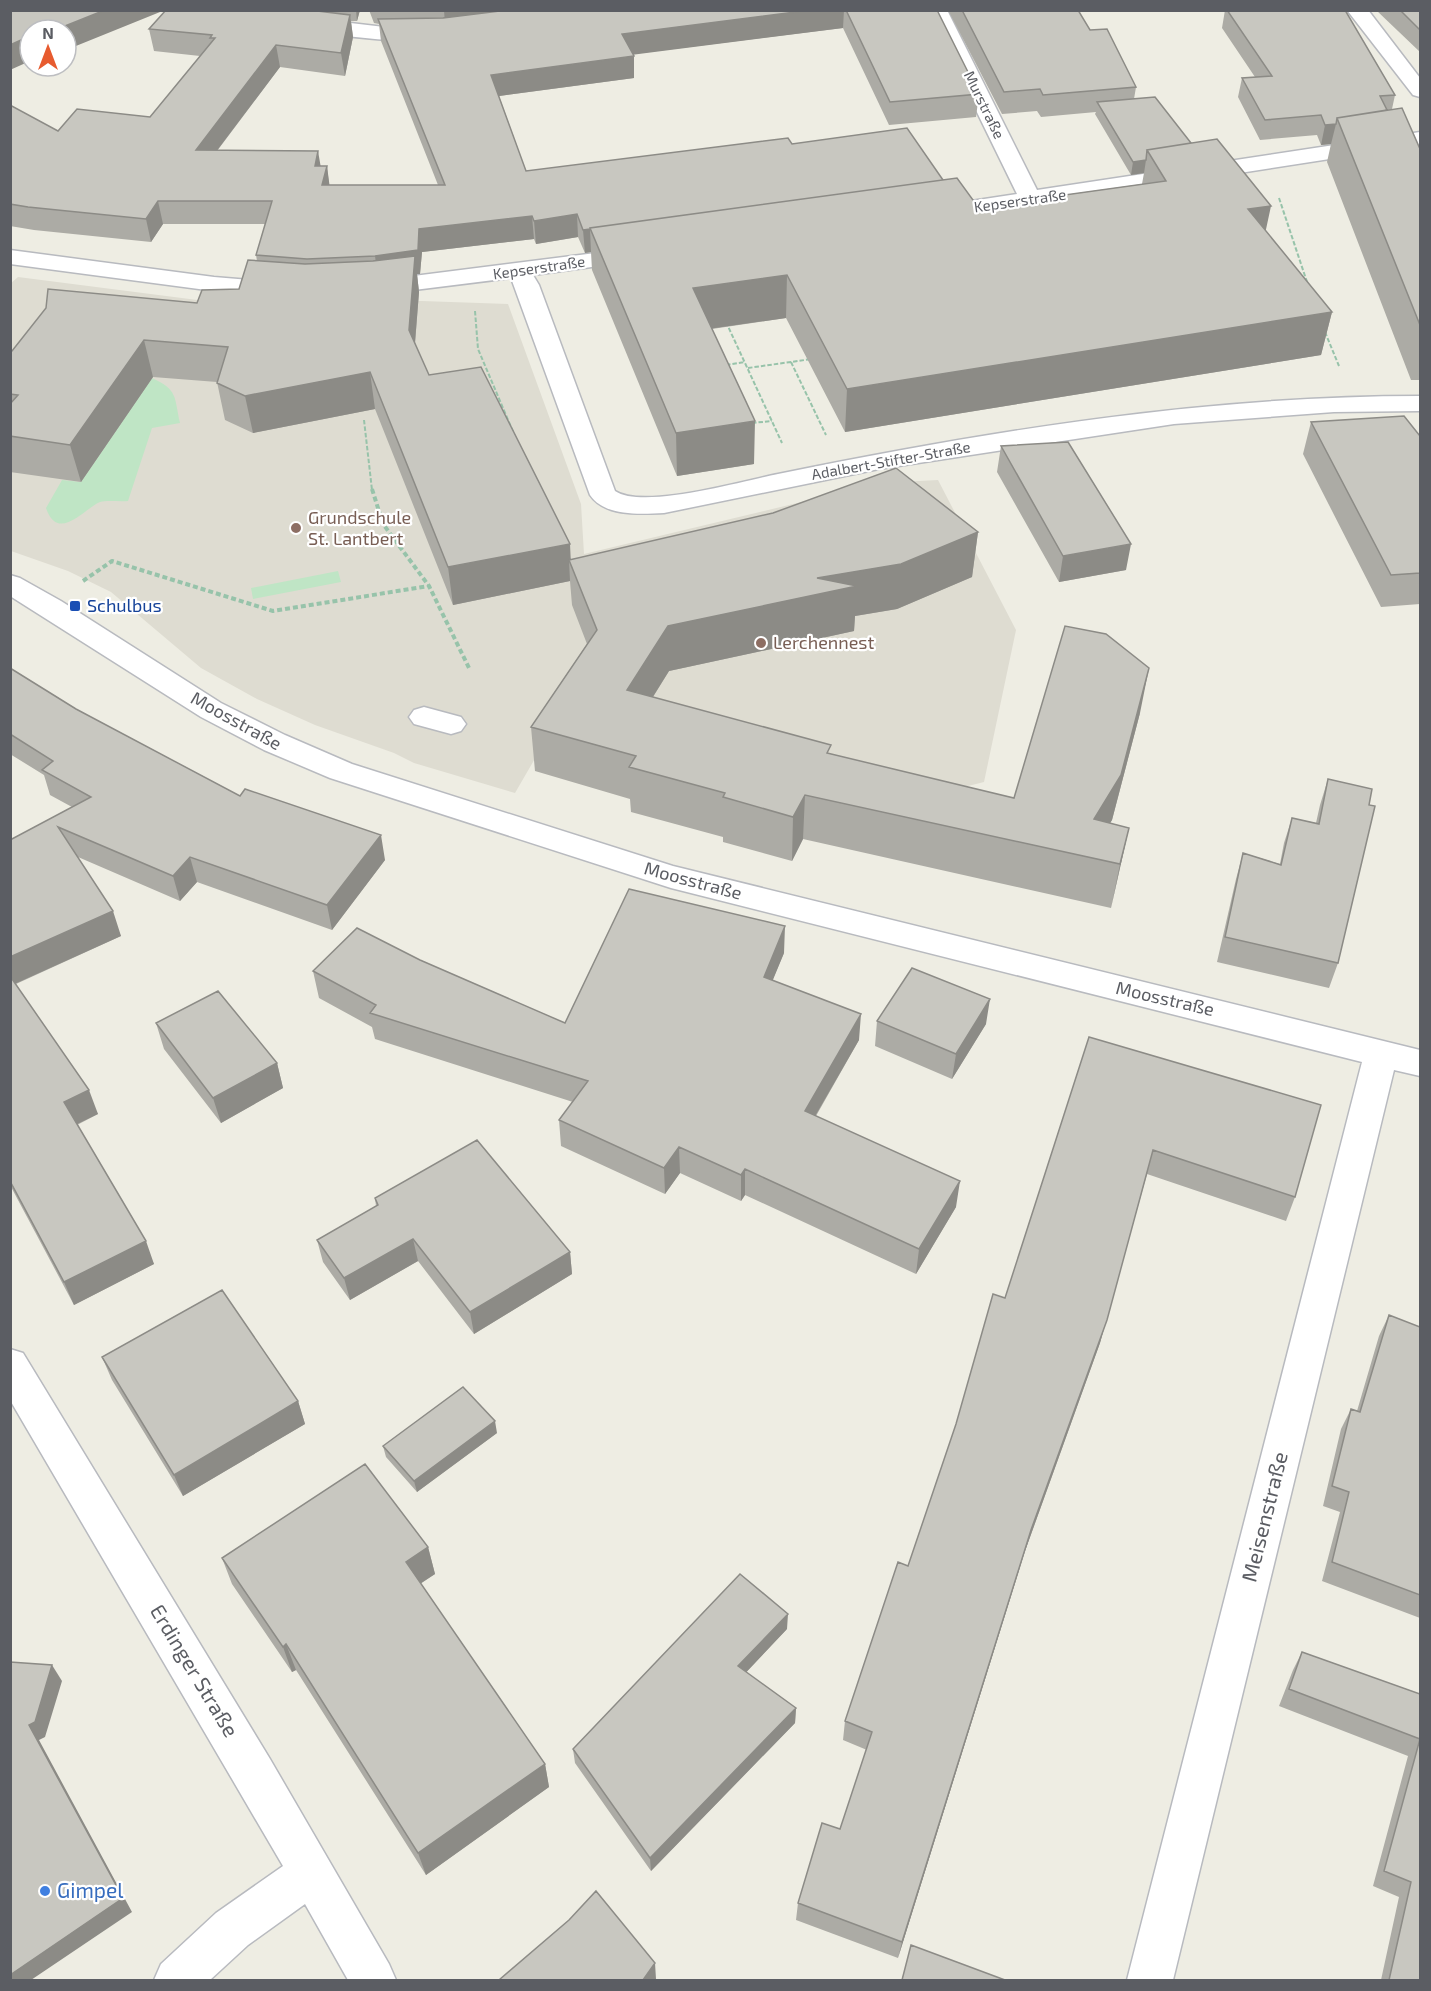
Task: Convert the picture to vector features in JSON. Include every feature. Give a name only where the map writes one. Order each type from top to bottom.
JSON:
[{"type":"street","name":"Murstraße","points":[[937,10],[1031,200]]},
{"type":"street","points":[[1357,10],[1420,91]]},
{"type":"street","points":[[293,22],[393,34],[445,32]]},
{"type":"street","name":"Kepserstraße","points":[[915,216],[1420,139]]},
{"type":"street","name":"Kepserstraße","points":[[354,290],[519,271],[659,251]]},
{"type":"street","points":[[10,257],[214,284],[301,290]]},
{"type":"street","name":"Adalbert-Stifter-Straße","points":[[519,271],[527,285],[603,495],[610,501],[629,506],[664,505],[842,468],[1174,416],[1268,407],[1420,404]]},
{"type":"street","name":"Moosstraße","points":[[10,584],[58,611],[171,685],[252,733],[300,756],[341,771],[671,877],[844,918],[1420,1063]]},
{"type":"street","name":"Meisenstraße","points":[[1150,1980],[1381,1053]]},
{"type":"street","name":"Erdinger Straße","points":[[10,1365],[255,1774],[373,1980]]},
{"type":"street","points":[[177,1980],[232,1929],[311,1873]]},
{"type":"path","points":[[1277,192],[1309,286],[1297,288]]},
{"type":"path","points":[[474,302],[477,349],[515,436]]},
{"type":"path","points":[[724,318],[797,477]]},
{"type":"path","points":[[1324,330],[1336,363],[1370,404]]},
{"type":"path","points":[[748,368],[814,359]]},
{"type":"path","points":[[722,366],[745,362]]},
{"type":"path","points":[[791,362],[842,468]]},
{"type":"path","points":[[364,420],[372,490],[383,524],[429,586],[470,670]]},
{"type":"path","points":[[748,424],[772,421]]},
{"type":"path","points":[[78,585],[112,561],[273,611],[429,586]]},
{"type":"shaded area","name":"Grundschule St. Lantbert","points":[[18,277],[213,302],[422,301],[508,304],[581,504],[584,554],[881,483],[938,480],[1016,630],[984,782],[960,788],[566,705],[515,793],[414,763],[394,753],[315,725],[257,699],[201,668],[111,592],[68,571],[11,551],[10,284]]},
{"type":"green space","points":[[152,378],[171,390],[180,423],[152,428],[128,501],[100,502],[72,520],[58,523],[51,518],[46,508],[62,480],[81,482]]},
{"type":"green space","points":[[338,571],[341,582],[253,599],[251,588]]},
{"type":"building","points":[[10,10],[105,10],[78,21],[78,18],[18,18],[18,41],[10,45]]},
{"type":"building","points":[[166,10],[309,10],[350,15],[341,53],[276,45],[196,150],[318,151],[315,166],[327,166],[322,185],[445,185],[378,19],[443,18],[508,10],[811,10],[622,34],[634,56],[491,75],[526,171],[788,138],[792,144],[907,128],[943,180],[583,230],[577,214],[534,221],[532,216],[419,229],[418,250],[375,256],[307,259],[256,255],[272,201],[158,201],[146,219],[10,204],[10,105],[58,131],[77,109],[150,117],[215,38],[210,38],[212,35],[149,29]]},
{"type":"building","points":[[846,10],[937,10],[979,94],[890,102]]},
{"type":"building","points":[[962,10],[1078,10],[1090,30],[1107,29],[1136,87],[1043,95],[1040,89],[1004,92]]},
{"type":"building","points":[[1227,10],[1345,10],[1395,95],[1380,96],[1387,110],[1337,118],[1336,124],[1325,125],[1321,115],[1265,120],[1242,78],[1272,76]]},
{"type":"building","points":[[1400,10],[1420,10],[1420,30]]},
{"type":"building","points":[[1155,97],[1191,143],[1147,150],[1146,160],[1133,162],[1097,102]]},
{"type":"building","points":[[1402,108],[1420,149],[1420,325],[1337,118]]},
{"type":"building","points":[[1217,139],[1271,206],[1248,209],[1332,312],[847,389],[787,275],[693,288],[755,421],[676,433],[590,228],[957,178],[978,207],[1166,181],[1147,150]]},
{"type":"building","points":[[415,256],[409,330],[429,375],[481,367],[570,544],[448,567],[370,372],[245,396],[217,383],[228,347],[144,340],[70,445],[10,436],[10,404],[18,395],[10,394],[10,351],[46,308],[48,289],[197,303],[202,290],[239,289],[248,260],[305,264],[373,261]]},
{"type":"building","points":[[1404,416],[1420,436],[1420,573],[1391,575],[1311,422]]},
{"type":"building","points":[[1068,442],[1131,544],[1063,556],[1001,446]]},
{"type":"building","points":[[896,468],[978,532],[901,564],[817,578],[857,586],[668,626],[627,690],[831,745],[827,753],[1014,798],[1065,626],[1106,634],[1149,668],[1121,775],[1094,819],[1129,828],[1120,864],[805,795],[793,817],[723,797],[725,793],[629,767],[636,756],[531,727],[597,630],[569,560],[773,513]]},
{"type":"building","points":[[10,668],[76,709],[240,796],[245,789],[381,835],[327,905],[190,857],[173,876],[58,827],[113,911],[10,957],[10,840],[91,797],[42,770],[53,761],[10,734]]},
{"type":"building","points":[[1328,779],[1372,789],[1369,805],[1375,806],[1338,963],[1225,937],[1243,853],[1281,865],[1292,818],[1319,824]]},
{"type":"building","points":[[629,889],[785,926],[764,977],[861,1014],[805,1111],[960,1181],[919,1249],[745,1169],[741,1175],[679,1147],[664,1168],[559,1120],[588,1081],[370,1013],[376,1005],[313,971],[357,928],[420,960],[565,1023]]},
{"type":"building","points":[[912,968],[990,999],[956,1054],[877,1021]]},
{"type":"building","points":[[10,976],[89,1090],[64,1102],[146,1241],[64,1282],[10,1181]]},
{"type":"building","points":[[218,991],[277,1063],[213,1098],[156,1023]]},
{"type":"building","points":[[1089,1037],[1321,1105],[1295,1197],[1153,1150],[1107,1320],[1031,1530],[902,1942],[798,1903],[822,1823],[840,1829],[872,1732],[845,1721],[898,1562],[908,1566],[956,1424],[993,1294],[1005,1298]]},
{"type":"building","points":[[477,1140],[570,1252],[470,1312],[413,1239],[344,1278],[317,1240],[378,1205],[375,1198]]},
{"type":"building","points":[[222,1290],[298,1401],[174,1475],[102,1357]]},
{"type":"building","points":[[1389,1315],[1420,1327],[1420,1595],[1332,1562],[1349,1492],[1332,1486],[1351,1409],[1360,1412]]},
{"type":"building","points":[[463,1387],[495,1421],[414,1481],[383,1446]]},
{"type":"building","points":[[365,1464],[428,1547],[406,1562],[545,1764],[418,1853],[286,1644],[283,1647],[222,1558]]},
{"type":"building","points":[[740,1574],[788,1614],[738,1666],[796,1708],[650,1858],[573,1749]]},
{"type":"building","points":[[1302,1652],[1420,1694],[1420,1739],[1289,1689]]},
{"type":"building","points":[[10,1662],[52,1665],[35,1722],[29,1725],[123,1898],[10,1975]]},
{"type":"building","points":[[1420,1739],[1420,1980],[1389,1980],[1411,1882],[1384,1871]]},
{"type":"building","points":[[596,1891],[655,1963],[643,1980],[499,1980],[569,1920]]},
{"type":"building","points":[[911,1945],[1005,1980],[902,1980]]},
{"type":"place","name":"Grundschule St. Lantbert","points":[[296,528]]},
{"type":"place","name":"Schulbus","points":[[75,606]]},
{"type":"place","name":"Lerchennest","points":[[761,643]]},
{"type":"place","name":"Gimpel","points":[[45,1891]]}]
